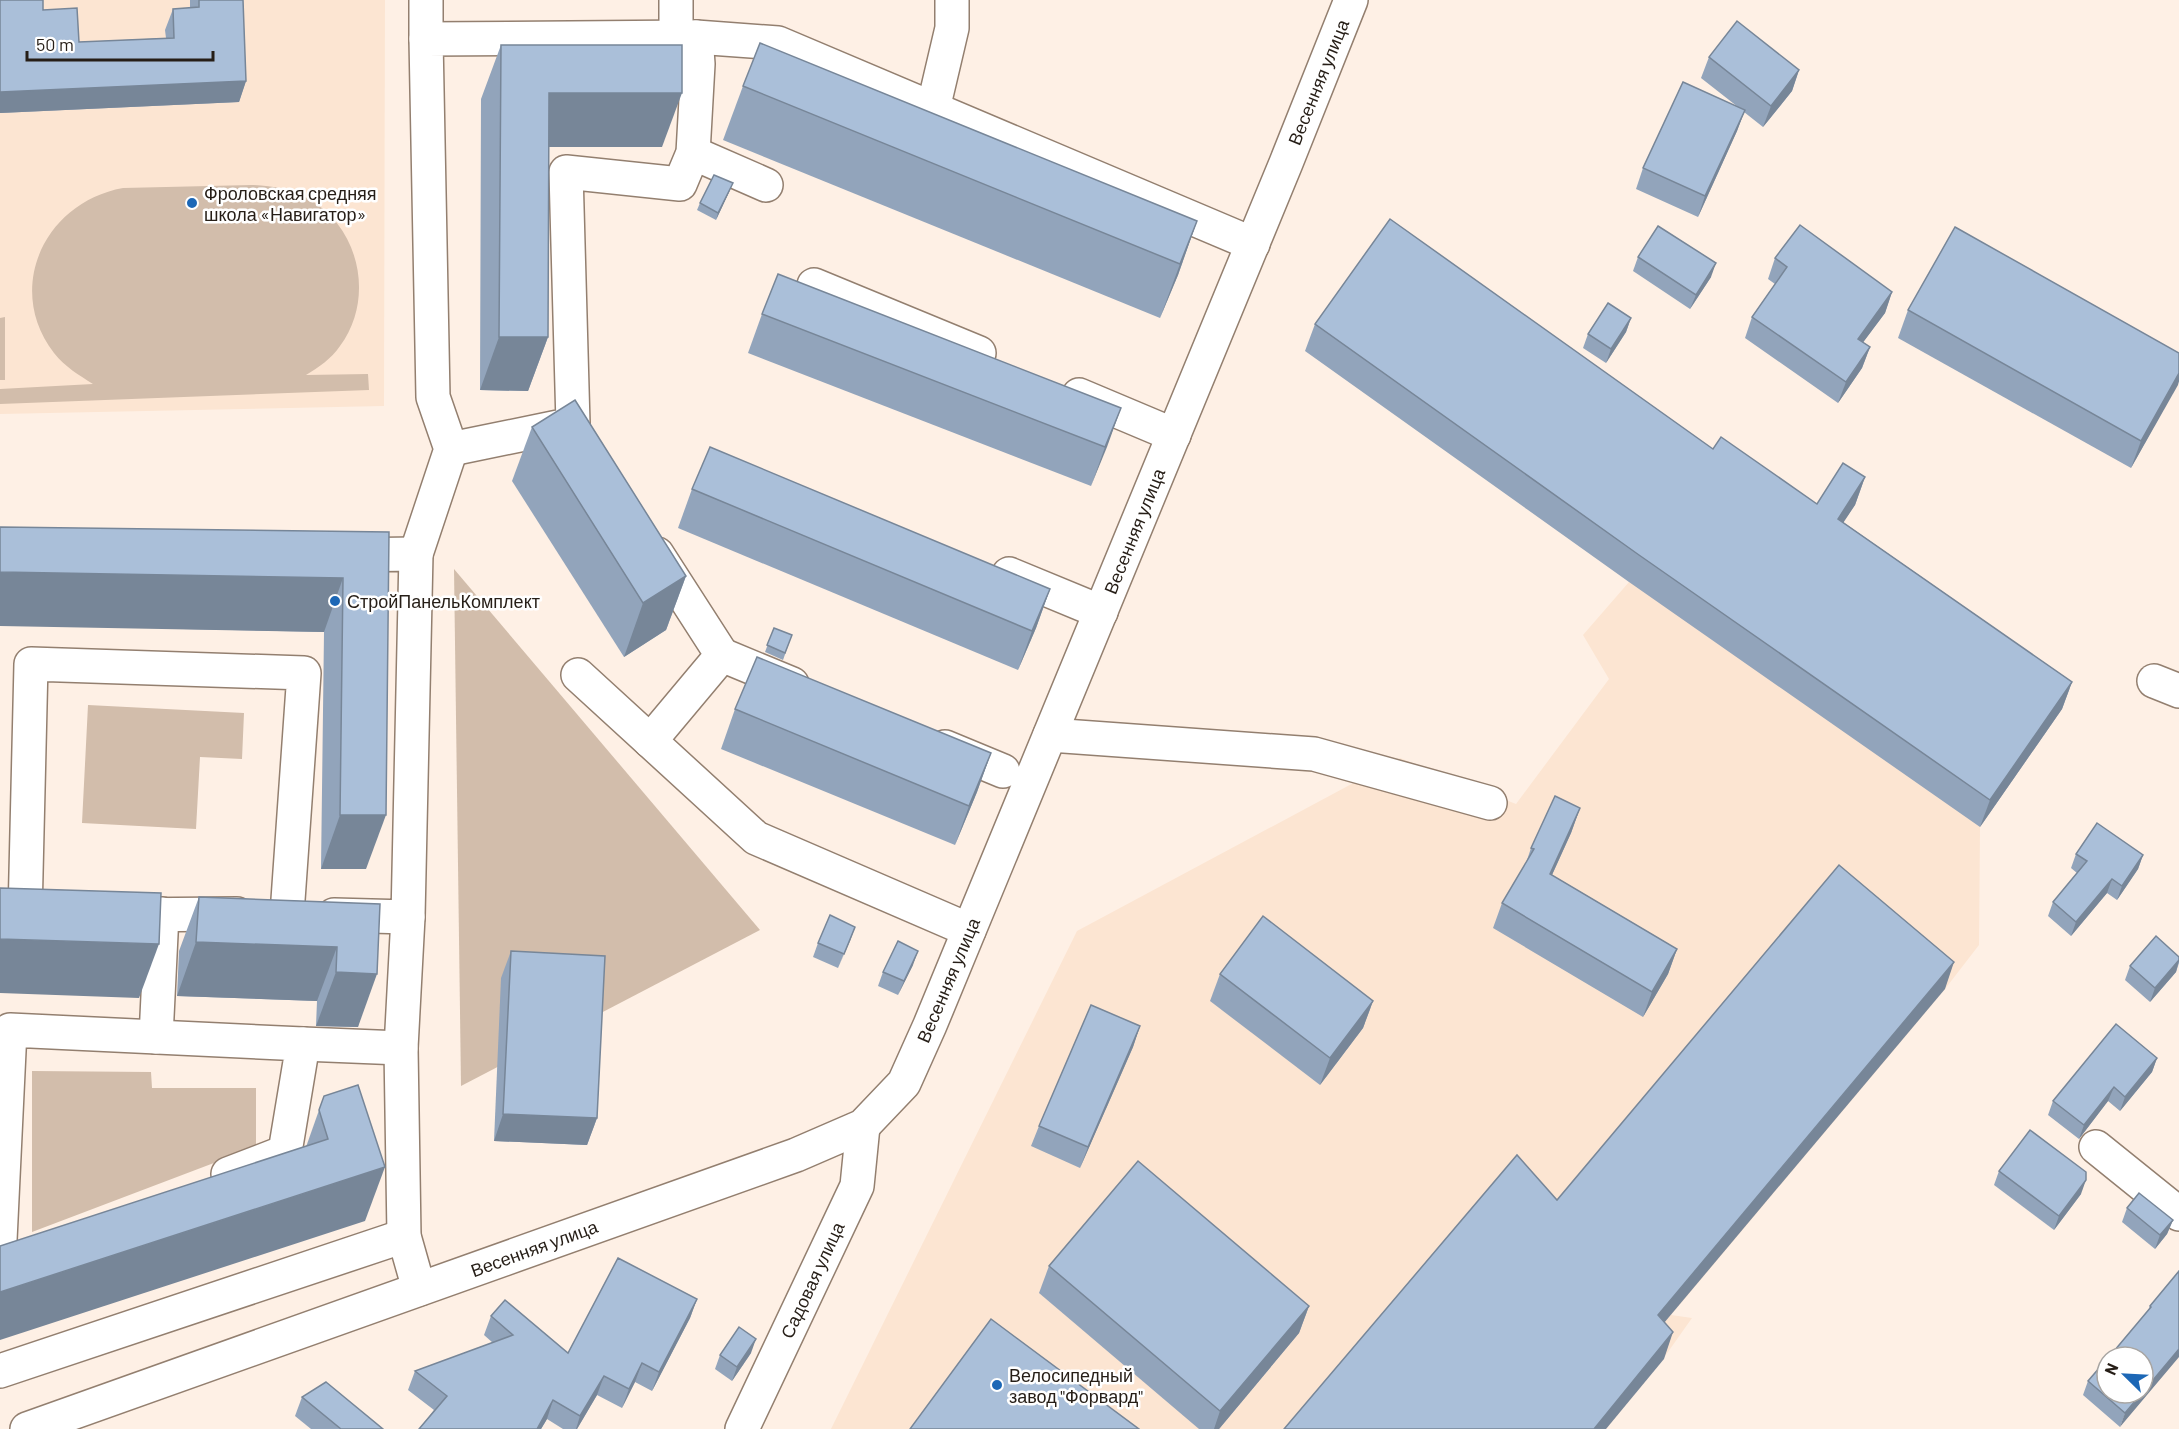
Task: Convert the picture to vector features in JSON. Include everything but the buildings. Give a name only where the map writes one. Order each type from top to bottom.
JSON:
[{"type":"street","points":[[419,1289],[404,1236],[401,1048],[408,917],[416,554],[451,449],[433,397],[426,0]]},
{"type":"street","points":[[591,453],[573,424],[566,172],[680,184],[693,153],[698,64],[686,37],[676,0]]},
{"type":"street","points":[[933,109],[952,28],[952,0]]},
{"type":"street","name":"Весенняя улица","points":[[27,1429],[785,1159],[863,1126],[903,1083],[930,1025],[1101,612],[1351,0]]},
{"type":"street","points":[[426,39],[686,37],[778,44],[1253,244]]},
{"type":"street","points":[[693,153],[766,185]]},
{"type":"street","points":[[814,285],[1002,363]]},
{"type":"street","points":[[1046,382],[1174,435]]},
{"type":"street","points":[[451,449],[573,424]]},
{"type":"street","points":[[640,529],[722,655],[819,695]]},
{"type":"street","points":[[309,555],[416,554]]},
{"type":"street","points":[[978,561],[1101,612]]},
{"type":"street","points":[[650,741],[722,655]]},
{"type":"street","points":[[287,914],[304,673],[31,664],[13,914],[287,914],[408,917]]},
{"type":"street","points":[[578,675],[756,838],[969,930]]},
{"type":"street","points":[[917,735],[1003,771]]},
{"type":"street","points":[[1050,735],[1314,754],[1490,803]]},
{"type":"street","points":[[156,1037],[162,914]]},
{"type":"street","points":[[10,1247],[10,1030],[401,1048]]},
{"type":"street","points":[[196,1186],[285,1152],[303,1044]]},
{"type":"street","name":"Садовая улица","points":[[742,1429],[857,1186],[863,1126]]},
{"type":"street","points":[[2096,1147],[2179,1214]]},
{"type":"street","points":[[0,1371],[404,1236]]},
{"type":"shaded area","name":"Фроловская средняя школа «Навигатор»","points":[[0,0],[385,0],[384,406],[0,414]]},
{"type":"shaded area","points":[[252,185],[281,189],[309,199],[326,212],[340,228],[357,266],[359,286],[357,307],[351,327],[340,346],[333,355],[306,375],[368,374],[369,390],[0,404],[0,389],[93,384],[67,367],[54,353],[39,328],[33,302],[33,276],[40,251],[54,229],[72,211],[96,196],[123,188]]},
{"type":"shaded area","points":[[5,317],[5,380],[0,380],[0,318]]},
{"type":"shaded area","points":[[1711,464],[2062,709],[1980,827],[1979,945],[1945,989],[1671,1315],[1692,1318],[1663,1359],[1606,1429],[831,1429],[1077,931],[1400,758],[1516,804],[1609,679],[1583,635],[1629,582]]},
{"type":"shaded area","points":[[454,569],[760,930],[461,1086]]},
{"type":"shaded area","points":[[88,705],[244,713],[242,759],[200,757],[196,829],[82,823]]},
{"type":"shaded area","points":[[32,1071],[151,1072],[152,1088],[256,1088],[256,1147],[32,1232]]},
{"type":"place","name":"Фроловская средняя школа «Навигатор»","points":[[192,203]]},
{"type":"place","name":"СтройПанельКомплект","points":[[335,601]]},
{"type":"place","name":"Велосипедный завод \"Форвард\"","points":[[997,1385]]}]
